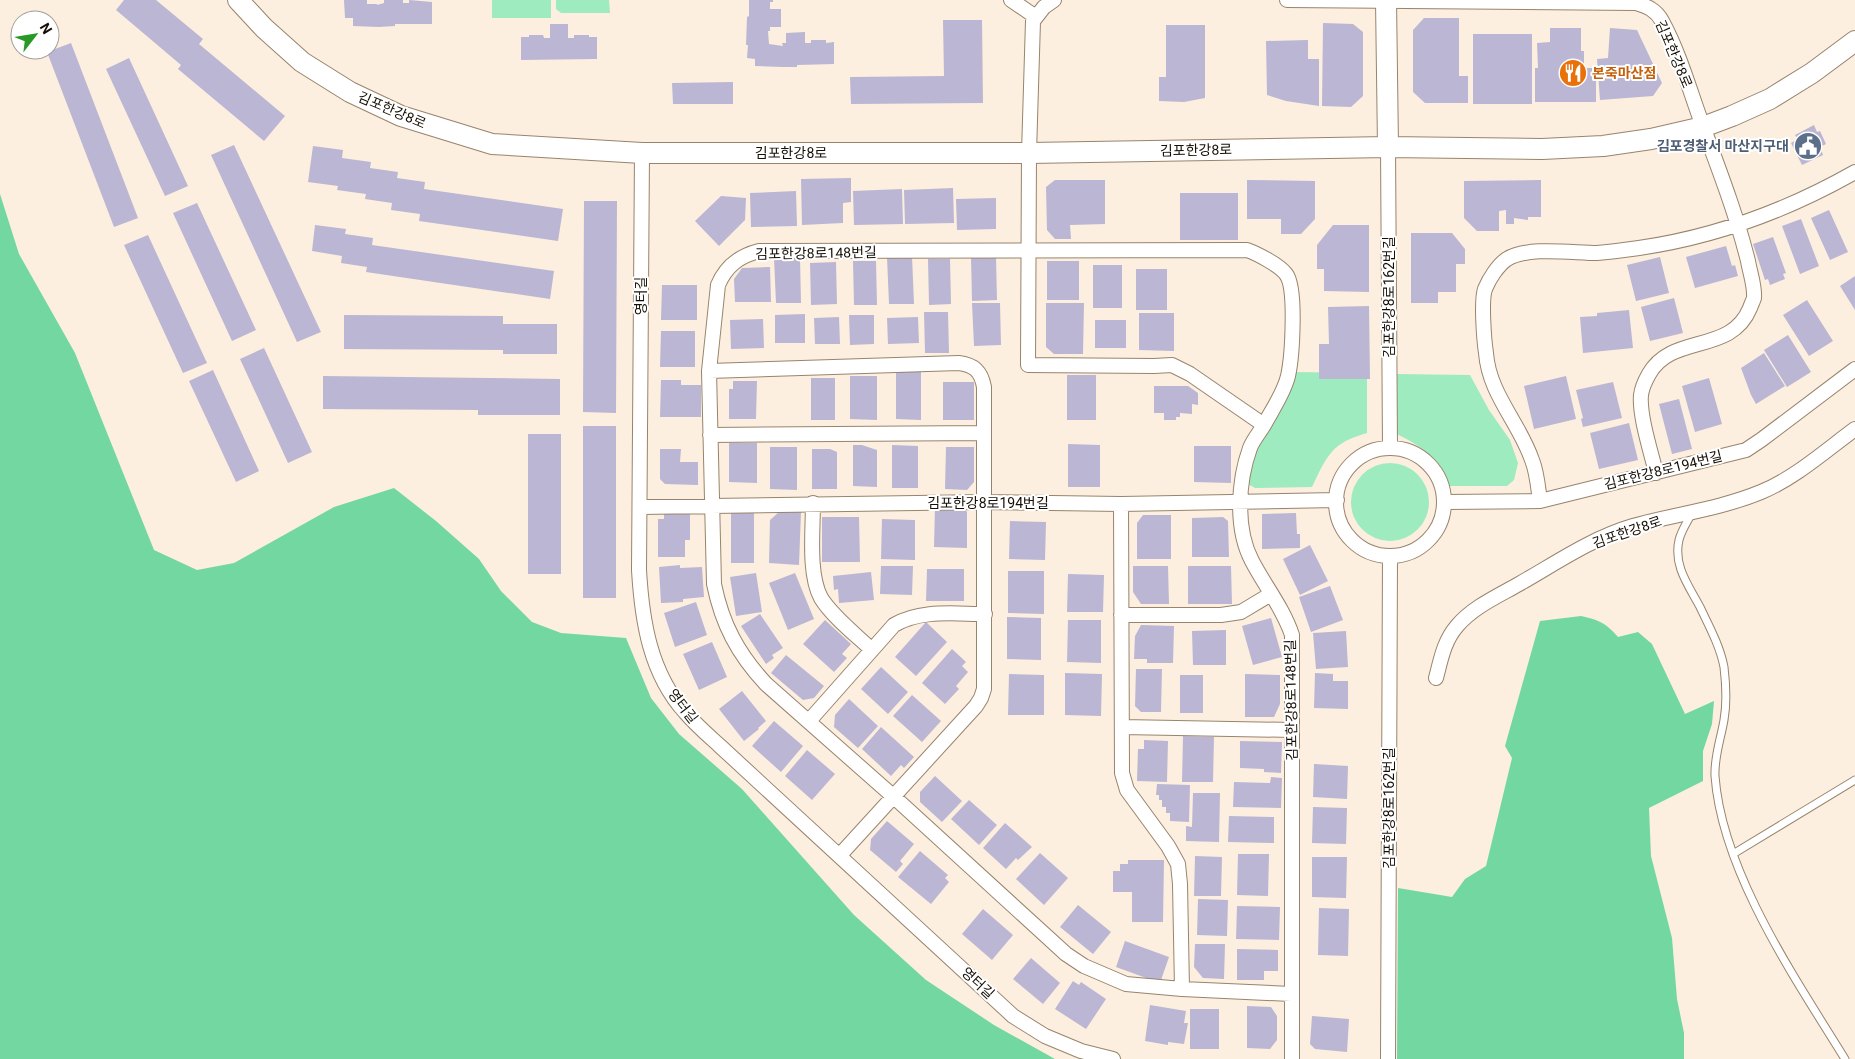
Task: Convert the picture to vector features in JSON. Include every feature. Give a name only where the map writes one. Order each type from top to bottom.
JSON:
[{"type":"street","name":"김포한강8로","points":[[238,0],[264,28],[302,62],[350,92],[401,116],[492,144],[642,153],[1030,153],[1388,147],[1542,149],[1603,146],[1651,139],[1703,127],[1770,99],[1812,73],[1855,41]]},
{"type":"street","points":[[1011,0],[1036,17]]},
{"type":"street","points":[[1054,0],[1044,6],[1033,21],[1028,365],[1172,365],[1190,374],[1264,425]]},
{"type":"street","name":"김포한강8로","points":[[1287,0],[1636,3],[1649,6],[1662,20],[1703,127]]},
{"type":"street","points":[[1386,1],[1388,147]]},
{"type":"street","points":[[1656,473],[1642,412],[1641,396],[1643,384],[1652,368],[1660,359],[1670,353],[1717,339],[1740,325],[1747,316],[1754,299],[1753,285],[1739,224],[1703,127]]},
{"type":"street","name":"김포한강8로162번길","points":[[1388,147],[1390,447]]},
{"type":"street","name":"영터길","points":[[642,153],[641,601],[652,654],[664,681],[684,711],[714,741],[1013,1016],[1045,1036],[1081,1051],[1113,1059]]},
{"type":"street","points":[[1540,500],[1533,461],[1500,402],[1491,381],[1486,355],[1484,290],[1491,276],[1507,259],[1524,252],[1600,252],[1682,241],[1784,209],[1822,191],[1855,172]]},
{"type":"street","name":"김포한강8로148번길","points":[[1291,994],[1182,989],[1126,984],[1084,966],[1066,954],[754,672],[736,647],[718,606],[714,584],[710,436],[710,371],[718,285],[723,273],[745,255],[759,251],[1029,252],[1247,250],[1262,256],[1286,274],[1292,288],[1292,345],[1287,378],[1264,425],[1251,445],[1244,468],[1241,503],[1242,532],[1250,559],[1286,618],[1292,636],[1292,1059]]},
{"type":"street","points":[[710,371],[959,362],[969,364],[977,369],[982,377],[984,386],[985,502],[984,689],[976,706],[840,855]]},
{"type":"street","name":"김포한강8로194번길","points":[[1445,502],[1540,500],[1746,450],[1855,369]]},
{"type":"street","name":"김포한강8로","points":[[1436,678],[1445,643],[1456,626],[1473,611],[1588,545],[1610,535],[1632,527],[1737,501],[1762,492],[1796,472],[1855,429]]},
{"type":"street","points":[[710,436],[984,434]]},
{"type":"street","points":[[1390,447],[1407,450],[1422,458],[1434,470],[1442,485],[1445,502],[1442,519],[1434,534],[1422,546],[1407,554],[1390,556],[1372,553],[1355,544],[1343,529],[1337,511],[1337,492],[1343,475],[1355,460],[1371,451],[1390,447]]},
{"type":"street","name":"김포한강8로194번길","points":[[640,506],[985,502],[1241,503],[1337,500]]},
{"type":"street","points":[[812,503],[813,576],[816,588],[821,598],[831,610],[872,650]]},
{"type":"street","points":[[1121,504],[1122,773],[1127,790],[1168,846],[1178,864],[1182,989]]},
{"type":"street","name":"김포한강8로162번길","points":[[1388,1059],[1390,556]]},
{"type":"street","points":[[1121,615],[1221,615],[1242,612],[1271,594]]},
{"type":"street","points":[[809,721],[894,625],[903,619],[920,614],[985,614]]},
{"type":"street","points":[[1122,727],[1292,730]]},
{"type":"lane","points":[[1692,513],[1680,536],[1678,557],[1681,573],[1718,647],[1724,666],[1726,695],[1715,773],[1719,807],[1733,854],[1752,898],[1790,970],[1845,1059]]},
{"type":"lane","points":[[1733,854],[1855,780]]},
{"type":"green space","points":[[492,0],[551,0],[551,18],[492,18]]},
{"type":"green space","points":[[556,0],[609,0],[610,13],[561,13],[556,9]]},
{"type":"green space","points":[[0,194],[19,254],[75,353],[154,550],[197,570],[234,563],[334,507],[394,488],[436,521],[479,559],[501,591],[532,622],[561,633],[626,638],[651,698],[679,734],[742,789],[854,915],[926,980],[994,1025],[1055,1059],[0,1059]]},
{"type":"green space","points":[[1294,372],[1367,373],[1367,433],[1345,441],[1338,446],[1327,459],[1312,487],[1255,488],[1248,484],[1246,467]]},
{"type":"green space","points":[[1395,374],[1470,375],[1489,410],[1510,440],[1518,463],[1514,480],[1507,486],[1444,486],[1438,467],[1433,460],[1412,442],[1394,433]]},
{"type":"green space","points":[[1382,463],[1398,463],[1412,469],[1423,480],[1429,494],[1429,510],[1423,524],[1412,535],[1398,541],[1382,541],[1368,535],[1357,524],[1351,510],[1351,494],[1357,480],[1368,469]]},
{"type":"green space","points":[[1581,616],[1602,623],[1610,628],[1618,637],[1638,632],[1652,644],[1685,714],[1714,701],[1712,724],[1703,751],[1703,781],[1649,808],[1651,856],[1672,938],[1677,999],[1684,1033],[1684,1059],[1397,1059],[1398,888],[1452,897],[1465,879],[1486,866],[1512,758],[1505,746],[1540,621]]},
{"type":"building","points":[[124,0],[156,0],[203,39],[199,44],[285,116],[264,141],[178,69],[181,65],[116,10]]},
{"type":"building","points":[[344,0],[367,0],[367,4],[377,5],[384,3],[384,0],[403,0],[403,3],[409,3],[409,0],[432,2],[432,24],[395,24],[395,26],[379,27],[353,26],[353,18],[345,18]]},
{"type":"building","points":[[749,0],[773,0],[773,2],[770,2],[770,9],[781,9],[781,27],[770,27],[770,31],[768,31],[769,44],[783,46],[782,43],[786,43],[786,33],[805,32],[805,43],[811,43],[811,40],[826,40],[826,43],[834,42],[834,64],[797,65],[797,67],[755,66],[755,59],[747,58]]},
{"type":"building","points":[[1424,18],[1459,18],[1459,76],[1468,76],[1468,103],[1425,103],[1413,92],[1413,30]]},
{"type":"building","points":[[943,20],[982,20],[983,103],[851,104],[850,77],[944,76]]},
{"type":"building","points":[[1323,23],[1353,24],[1363,32],[1363,96],[1351,107],[1322,106]]},
{"type":"building","points":[[550,24],[568,24],[568,38],[574,38],[574,35],[597,37],[597,59],[521,60],[521,37],[543,35],[544,38],[550,38]]},
{"type":"building","points":[[1166,25],[1205,25],[1205,98],[1184,102],[1159,101],[1159,77],[1166,77]]},
{"type":"building","points":[[1550,28],[1581,28],[1581,51],[1584,51],[1584,68],[1596,68],[1596,102],[1535,102],[1535,68],[1538,68],[1537,43],[1550,42]]},
{"type":"building","points":[[1610,28],[1637,30],[1662,83],[1653,96],[1600,100],[1597,59],[1608,58]]},
{"type":"building","points":[[1473,34],[1532,34],[1532,104],[1473,104]]},
{"type":"building","points":[[1308,40],[1308,59],[1319,59],[1319,106],[1286,101],[1267,95],[1266,41]]},
{"type":"building","points":[[71,43],[138,218],[114,227],[50,60],[60,60],[60,47]]},
{"type":"building","points":[[129,58],[188,186],[165,196],[106,69]]},
{"type":"building","points":[[733,82],[733,104],[673,104],[672,83]]},
{"type":"building","name":"김포경찰서 마산지구대","points":[[1814,125],[1817,132],[1820,131],[1826,144],[1820,147],[1823,155],[1802,165],[1791,143],[1798,139],[1795,135]]},
{"type":"building","points":[[234,145],[321,332],[297,342],[211,155]]},
{"type":"building","points":[[313,146],[343,150],[342,158],[371,162],[370,168],[398,172],[397,178],[425,182],[424,189],[563,209],[558,241],[419,221],[420,214],[391,210],[392,203],[365,199],[366,194],[337,190],[338,186],[308,182]]},
{"type":"building","points":[[851,178],[851,202],[843,203],[843,223],[802,225],[801,179]]},
{"type":"building","points":[[1055,180],[1105,180],[1105,224],[1070,225],[1071,239],[1055,239],[1047,230],[1046,187]]},
{"type":"building","points":[[1247,180],[1315,181],[1315,219],[1301,234],[1281,234],[1281,219],[1247,219]]},
{"type":"building","points":[[1541,180],[1541,217],[1528,217],[1528,220],[1514,218],[1514,224],[1506,224],[1506,210],[1499,211],[1499,231],[1477,231],[1464,218],[1464,181]]},
{"type":"building","points":[[953,188],[954,223],[905,224],[904,190]]},
{"type":"building","points":[[902,189],[903,224],[854,225],[853,191]]},
{"type":"building","points":[[796,191],[797,226],[751,227],[750,193]]},
{"type":"building","points":[[1180,193],[1238,193],[1238,240],[1180,240]]},
{"type":"building","points":[[721,196],[746,198],[745,220],[719,246],[695,221]]},
{"type":"building","points":[[996,198],[996,229],[957,230],[956,199]]},
{"type":"building","points":[[584,201],[617,201],[616,413],[583,412]]},
{"type":"building","points":[[197,203],[256,330],[232,341],[173,213]]},
{"type":"building","points":[[1829,210],[1848,252],[1830,260],[1811,218]]},
{"type":"building","points":[[1801,219],[1819,266],[1800,274],[1782,226]]},
{"type":"building","points":[[315,225],[346,229],[345,234],[373,238],[372,245],[554,271],[550,299],[366,272],[367,267],[341,263],[342,256],[312,251]]},
{"type":"building","points":[[1333,225],[1369,225],[1369,292],[1324,291],[1324,269],[1317,269],[1317,245]]},
{"type":"building","points":[[1411,233],[1452,233],[1465,249],[1465,264],[1456,264],[1456,292],[1438,292],[1438,303],[1411,303]]},
{"type":"building","points":[[148,235],[207,363],[183,373],[124,245]]},
{"type":"building","points":[[1773,237],[1786,273],[1783,274],[1785,279],[1770,285],[1768,279],[1765,280],[1753,244]]},
{"type":"building","points":[[1726,246],[1732,266],[1735,265],[1738,276],[1695,288],[1686,257]]},
{"type":"building","points":[[912,256],[914,304],[889,304],[887,257]]},
{"type":"building","points":[[971,257],[996,257],[997,300],[972,301]]},
{"type":"building","points":[[1660,257],[1669,293],[1636,301],[1627,265]]},
{"type":"building","points":[[774,258],[800,258],[801,303],[776,303]]},
{"type":"building","points":[[928,259],[950,259],[951,304],[929,305]]},
{"type":"building","points":[[853,261],[876,261],[877,305],[854,305]]},
{"type":"building","points":[[1047,261],[1079,261],[1079,300],[1047,300]]},
{"type":"building","points":[[836,262],[837,304],[811,305],[810,263]]},
{"type":"building","points":[[1093,265],[1122,265],[1122,308],[1093,308]]},
{"type":"building","points":[[770,267],[771,302],[735,302],[734,279],[742,268]]},
{"type":"building","points":[[1136,269],[1167,269],[1167,310],[1136,310]]},
{"type":"building","points":[[1855,276],[1855,310],[1840,286]]},
{"type":"building","points":[[662,285],[697,285],[697,320],[661,320]]},
{"type":"building","points":[[1674,298],[1683,333],[1650,341],[1641,307]]},
{"type":"building","points":[[1807,300],[1833,341],[1809,356],[1783,315]]},
{"type":"building","points":[[972,303],[1000,303],[1001,345],[974,346]]},
{"type":"building","points":[[1046,303],[1084,303],[1083,354],[1054,354],[1046,347]]},
{"type":"building","points":[[1369,306],[1370,379],[1319,379],[1319,344],[1329,344],[1328,307]]},
{"type":"building","points":[[1629,310],[1633,348],[1583,353],[1580,317],[1597,316],[1597,313]]},
{"type":"building","points":[[924,312],[948,312],[949,353],[925,353]]},
{"type":"building","points":[[1139,313],[1174,313],[1174,351],[1139,350]]},
{"type":"building","points":[[805,314],[805,343],[775,343],[775,315]]},
{"type":"building","points":[[344,315],[503,316],[503,324],[557,324],[557,354],[503,354],[503,350],[344,349]]},
{"type":"building","points":[[849,315],[874,315],[874,344],[850,345]]},
{"type":"building","points":[[839,317],[840,344],[815,344],[814,318]]},
{"type":"building","points":[[918,317],[919,343],[888,344],[887,318]]},
{"type":"building","points":[[763,319],[764,348],[731,349],[730,320]]},
{"type":"building","points":[[1095,320],[1126,320],[1126,348],[1095,348]]},
{"type":"building","points":[[661,331],[695,331],[695,367],[660,367]]},
{"type":"building","points":[[1788,335],[1811,372],[1787,387],[1764,350]]},
{"type":"building","points":[[264,348],[312,452],[288,463],[240,359]]},
{"type":"building","points":[[1764,353],[1785,386],[1756,404],[1741,368]]},
{"type":"building","points":[[213,370],[259,471],[236,482],[189,381]]},
{"type":"building","points":[[896,372],[921,372],[921,420],[896,419]]},
{"type":"building","points":[[1067,375],[1096,375],[1096,420],[1067,420]]},
{"type":"building","points":[[323,376],[560,379],[560,415],[478,415],[478,410],[323,409]]},
{"type":"building","points":[[850,376],[877,376],[877,420],[850,419]]},
{"type":"building","points":[[1566,376],[1576,419],[1534,429],[1524,386]]},
{"type":"building","points":[[811,378],[835,378],[835,420],[811,420]]},
{"type":"building","points":[[1709,378],[1722,424],[1695,432],[1682,386]]},
{"type":"building","points":[[661,380],[681,380],[681,385],[701,385],[701,417],[660,417]]},
{"type":"building","points":[[733,381],[757,381],[756,419],[729,419],[729,389],[733,389]]},
{"type":"building","points":[[943,382],[974,382],[974,420],[943,420]]},
{"type":"building","points":[[1613,382],[1622,418],[1583,427],[1581,419],[1583,418],[1576,390]]},
{"type":"building","points":[[1154,386],[1188,386],[1198,393],[1198,405],[1192,404],[1192,414],[1180,413],[1180,417],[1176,417],[1176,420],[1164,420],[1164,413],[1154,413]]},
{"type":"building","points":[[1679,399],[1692,449],[1672,454],[1659,404]]},
{"type":"building","points":[[1629,423],[1638,460],[1599,469],[1590,433]]},
{"type":"building","points":[[583,426],[616,426],[616,598],[583,598]]},
{"type":"building","points":[[528,434],[561,434],[561,574],[528,574]]},
{"type":"building","points":[[729,443],[757,443],[757,483],[729,482]]},
{"type":"building","points":[[1068,444],[1100,445],[1100,487],[1068,487]]},
{"type":"building","points":[[853,445],[862,445],[877,450],[877,487],[853,486]]},
{"type":"building","points":[[892,445],[918,446],[918,488],[892,488]]},
{"type":"building","points":[[1194,446],[1231,446],[1231,483],[1194,482]]},
{"type":"building","points":[[770,447],[797,447],[797,490],[770,489]]},
{"type":"building","points":[[946,447],[974,447],[974,482],[967,490],[945,489]]},
{"type":"building","points":[[660,449],[681,449],[680,462],[698,462],[698,485],[665,484],[660,479]]},
{"type":"building","points":[[812,449],[830,449],[837,452],[837,489],[812,489]]},
{"type":"building","points":[[935,507],[962,507],[967,512],[967,548],[934,547]]},
{"type":"building","points":[[664,511],[690,511],[690,540],[685,540],[685,557],[658,557],[658,519],[664,519]]},
{"type":"building","points":[[731,511],[754,511],[754,563],[731,563]]},
{"type":"building","points":[[779,512],[801,512],[799,565],[769,563],[770,520]]},
{"type":"building","points":[[1296,513],[1297,534],[1300,534],[1300,548],[1262,549],[1262,514]]},
{"type":"building","points":[[1143,515],[1171,515],[1171,559],[1137,559],[1137,523]]},
{"type":"building","points":[[822,517],[859,517],[860,562],[822,562]]},
{"type":"building","points":[[1223,517],[1228,521],[1229,557],[1192,557],[1192,518]]},
{"type":"building","points":[[882,519],[915,520],[915,560],[881,559]]},
{"type":"building","points":[[1010,521],[1046,522],[1045,560],[1009,559]]},
{"type":"building","points":[[1310,545],[1328,581],[1300,595],[1283,559]]},
{"type":"building","points":[[680,565],[680,568],[702,567],[704,597],[683,599],[683,602],[661,603],[659,567]]},
{"type":"building","points":[[881,566],[913,566],[912,595],[880,594]]},
{"type":"building","points":[[1133,566],[1168,566],[1169,604],[1141,604],[1133,592]]},
{"type":"building","points":[[1188,566],[1231,566],[1232,604],[1188,604]]},
{"type":"building","points":[[927,569],[964,569],[964,601],[926,601]]},
{"type":"building","points":[[1008,571],[1044,571],[1044,614],[1008,613]]},
{"type":"building","points":[[871,572],[874,600],[839,603],[838,589],[834,590],[833,576]]},
{"type":"building","points":[[756,573],[762,612],[736,616],[730,577]]},
{"type":"building","points":[[795,573],[814,619],[788,630],[769,583]]},
{"type":"building","points":[[1068,574],[1104,575],[1103,612],[1067,612]]},
{"type":"building","points":[[1330,586],[1343,620],[1311,632],[1299,597]]},
{"type":"building","points":[[696,602],[707,635],[675,647],[664,613]]},
{"type":"building","points":[[760,614],[783,648],[772,655],[774,658],[766,664],[741,626]]},
{"type":"building","points":[[1007,617],[1041,618],[1041,660],[1007,659]]},
{"type":"building","points":[[1271,618],[1282,657],[1253,665],[1242,626]]},
{"type":"building","points":[[825,620],[851,644],[842,654],[847,658],[834,672],[803,644]]},
{"type":"building","points":[[1068,620],[1101,620],[1101,663],[1067,662]]},
{"type":"building","points":[[926,622],[947,642],[916,676],[895,657]]},
{"type":"building","points":[[1141,625],[1174,626],[1173,663],[1147,663],[1147,659],[1134,659],[1135,636]]},
{"type":"building","points":[[1226,630],[1226,665],[1193,665],[1192,631]]},
{"type":"building","points":[[1346,631],[1348,667],[1316,669],[1313,633]]},
{"type":"building","points":[[712,642],[727,677],[699,690],[683,654]]},
{"type":"building","points":[[952,649],[966,662],[962,666],[968,672],[956,686],[959,689],[945,704],[922,683]]},
{"type":"building","points":[[786,655],[824,686],[814,698],[803,700],[771,673]]},
{"type":"building","points":[[881,667],[908,692],[888,714],[861,689]]},
{"type":"building","points":[[1136,669],[1162,669],[1161,712],[1141,712],[1135,706]]},
{"type":"building","points":[[1065,673],[1102,674],[1101,716],[1065,715]]},
{"type":"building","points":[[1315,673],[1333,674],[1333,681],[1348,681],[1348,709],[1314,708]]},
{"type":"building","points":[[1009,674],[1044,675],[1044,715],[1008,715]]},
{"type":"building","points":[[1245,674],[1280,675],[1280,704],[1274,717],[1245,717]]},
{"type":"building","points":[[1180,675],[1203,675],[1203,713],[1180,713]]},
{"type":"building","points":[[742,691],[766,721],[744,741],[719,709]]},
{"type":"building","points":[[912,695],[941,721],[922,742],[893,716]]},
{"type":"building","points":[[849,699],[878,726],[858,748],[834,727],[835,715]]},
{"type":"building","points":[[774,721],[803,746],[781,772],[752,746]]},
{"type":"building","points":[[881,727],[914,757],[904,768],[901,765],[891,776],[862,749]]},
{"type":"building","points":[[1183,736],[1214,737],[1213,782],[1182,782]]},
{"type":"building","points":[[1144,740],[1168,741],[1167,782],[1137,781],[1138,749],[1144,749]]},
{"type":"building","points":[[1240,741],[1282,742],[1281,773],[1264,772],[1264,769],[1240,768]]},
{"type":"building","points":[[807,750],[835,774],[812,800],[785,776]]},
{"type":"building","points":[[1314,764],[1348,766],[1347,799],[1313,797]]},
{"type":"building","points":[[935,776],[962,801],[942,822],[920,802],[920,792]]},
{"type":"building","points":[[1271,777],[1282,778],[1281,808],[1233,807],[1234,782],[1270,783]]},
{"type":"building","points":[[1157,784],[1190,785],[1189,822],[1170,821],[1170,813],[1166,813],[1166,807],[1162,807],[1162,800],[1159,800],[1159,795],[1156,795]]},
{"type":"building","points":[[1193,793],[1220,793],[1219,842],[1186,841],[1186,826],[1192,827]]},
{"type":"building","points":[[969,800],[997,825],[979,845],[951,819]]},
{"type":"building","points":[[1313,807],[1347,808],[1346,844],[1312,843]]},
{"type":"building","points":[[1229,816],[1274,817],[1274,843],[1228,842]]},
{"type":"building","points":[[887,821],[914,844],[900,861],[903,864],[896,872],[870,850],[871,839]]},
{"type":"building","points":[[1005,823],[1032,847],[1018,860],[1016,858],[1006,869],[983,848]]},
{"type":"building","points":[[920,851],[948,875],[945,878],[949,882],[931,904],[898,877]]},
{"type":"building","points":[[1040,853],[1068,878],[1044,905],[1016,879]]},
{"type":"building","points":[[1238,854],[1269,854],[1268,896],[1237,895]]},
{"type":"building","points":[[1195,856],[1222,857],[1221,896],[1194,896]]},
{"type":"building","points":[[1312,857],[1347,857],[1346,898],[1312,897]]},
{"type":"building","points":[[1128,860],[1164,860],[1163,922],[1132,922],[1132,892],[1113,892],[1113,871],[1120,871],[1120,864],[1128,864]]},
{"type":"building","points":[[1198,899],[1228,900],[1227,936],[1197,935]]},
{"type":"building","points":[[1078,905],[1111,932],[1093,954],[1060,927]]},
{"type":"building","points":[[1237,906],[1280,907],[1279,940],[1236,939]]},
{"type":"building","points":[[1319,908],[1349,909],[1348,956],[1318,955]]},
{"type":"building","points":[[983,909],[1013,935],[992,960],[962,934]]},
{"type":"building","points":[[1125,941],[1169,957],[1160,983],[1116,967]]},
{"type":"building","points":[[1195,944],[1225,944],[1224,979],[1203,978],[1194,967]]},
{"type":"building","points":[[1237,949],[1278,950],[1278,971],[1264,971],[1264,980],[1237,980]]},
{"type":"building","points":[[1031,958],[1060,983],[1043,1004],[1013,979]]},
{"type":"building","points":[[1073,981],[1079,985],[1081,982],[1106,999],[1086,1029],[1055,1009]]},
{"type":"building","points":[[1150,1005],[1186,1011],[1184,1023],[1188,1023],[1184,1044],[1168,1042],[1168,1045],[1145,1041]]},
{"type":"building","points":[[1247,1006],[1271,1007],[1277,1016],[1277,1040],[1270,1049],[1247,1048]]},
{"type":"building","points":[[1190,1009],[1219,1009],[1219,1049],[1190,1049]]},
{"type":"building","points":[[1312,1016],[1349,1019],[1347,1052],[1315,1049],[1310,1044]]},
{"type":"place","name":"본죽마산점","points":[[1573,73]]},
{"type":"place","name":"김포경찰서 마산지구대","points":[[1808,146]]}]
